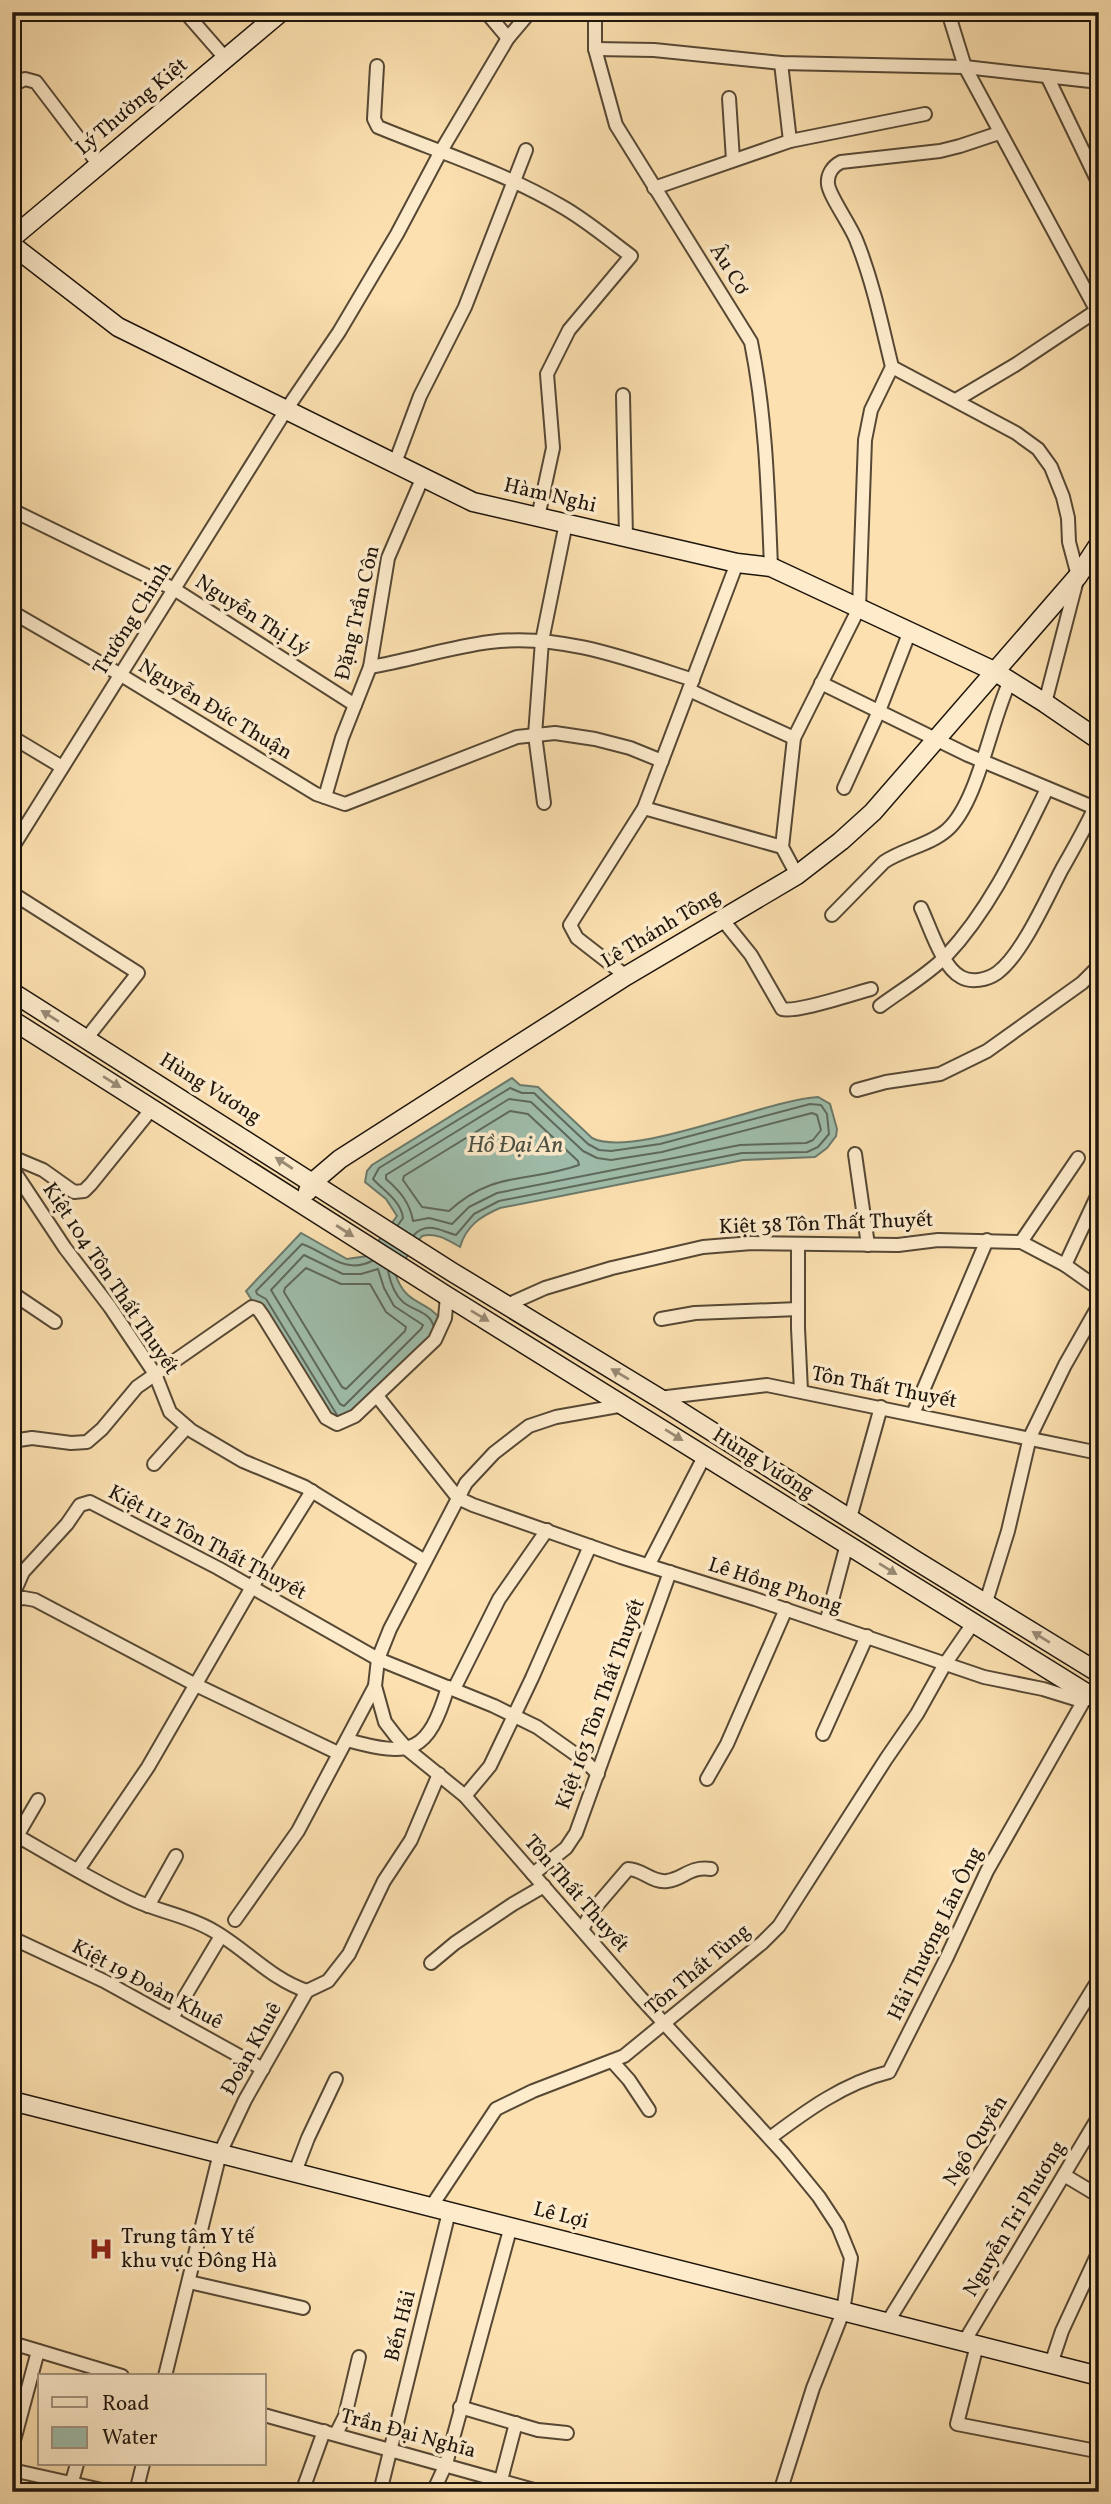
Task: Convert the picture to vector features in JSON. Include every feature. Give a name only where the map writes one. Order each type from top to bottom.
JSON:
[{"type":"street","points":[[185,12],[226,58]]},
{"type":"street","name":"Lý Thường Kiệt","points":[[12,237],[281,12]]},
{"type":"street","points":[[485,12],[508,38]]},
{"type":"street","name":"Trường Chinh","points":[[12,848],[358,299],[508,38],[530,12]]},
{"type":"street","name":"Âu Cơ","points":[[595,12],[596,48],[616,125],[751,342],[763,423],[771,567]]},
{"type":"street","points":[[948,12],[965,66],[999,133],[1094,292],[1098,313],[956,400]]},
{"type":"street","points":[[596,48],[781,63],[965,66],[1099,82]]},
{"type":"street","points":[[781,63],[790,141]]},
{"type":"street","points":[[377,66],[374,119],[376,125],[515,182],[564,207],[631,256],[569,330],[547,374],[553,448],[538,517]]},
{"type":"street","points":[[1047,76],[1099,184]]},
{"type":"street","points":[[12,85],[25,79],[36,82],[99,165]]},
{"type":"street","points":[[729,97],[733,160]]},
{"type":"street","points":[[654,188],[790,141],[925,114]]},
{"type":"street","points":[[797,874],[782,847],[794,738],[859,608],[865,440],[871,410],[892,368],[862,255],[851,227],[828,187],[830,172],[837,164],[846,160],[940,151],[999,133]]},
{"type":"street","points":[[395,463],[420,396],[465,307],[526,150]]},
{"type":"street","name":"Hàm Nghi","points":[[12,245],[118,327],[395,463],[422,479],[473,502],[737,563],[771,567],[994,671],[1099,740]]},
{"type":"street","points":[[892,368],[1016,432],[1045,457],[1063,497],[1077,576],[1045,703]]},
{"type":"street","points":[[623,395],[626,537]]},
{"type":"street","name":"Đặng Trần Côn","points":[[325,797],[342,738],[370,667],[388,558],[422,479]]},
{"type":"street","name":"Nguyễn Thị Lý","points":[[12,510],[174,589],[355,705]]},
{"type":"street","points":[[544,803],[535,735],[542,641],[566,523]]},
{"type":"street","name":"Lê Thánh Tông","points":[[301,1203],[313,1182],[340,1158],[626,976],[797,874],[841,841],[873,812],[937,739],[1077,576],[1099,544]]},
{"type":"street","points":[[626,976],[577,938],[570,925],[644,808],[737,563]]},
{"type":"street","name":"Nguyễn Đức Thuận","points":[[12,612],[325,797]]},
{"type":"street","points":[[844,788],[879,711],[909,631]]},
{"type":"street","points":[[370,667],[491,641],[542,641],[612,654],[691,685],[794,738]]},
{"type":"street","points":[[832,915],[884,862],[948,830],[964,806],[1010,681]]},
{"type":"street","points":[[821,683],[982,761],[1047,789],[1097,803],[1032,926],[997,973],[983,979],[967,979],[956,973],[944,958],[921,908]]},
{"type":"street","points":[[325,797],[345,804],[505,741],[535,735],[555,733],[595,739],[630,748],[662,761]]},
{"type":"street","points":[[12,737],[62,767]]},
{"type":"street","points":[[880,1006],[944,958],[981,913],[1002,880],[1047,789]]},
{"type":"street","points":[[644,808],[782,847]]},
{"type":"street","points":[[12,893],[138,974],[86,1039],[74,1059]]},
{"type":"street","points":[[722,919],[760,968],[782,1009],[789,1010],[871,989]]},
{"type":"street","points":[[857,1090],[886,1082],[940,1074],[975,1056],[1082,983],[1099,966]]},
{"type":"street","name":"Hùng Vương","points":[[12,992],[415,1248],[1099,1674]]},
{"type":"street","points":[[12,1020],[301,1203]]},
{"type":"street","points":[[12,1157],[43,1170],[74,1192],[84,1191],[146,1116],[161,1085]]},
{"type":"street","points":[[855,1154],[868,1245]]},
{"type":"street","points":[[1021,1242],[1077,1158]]},
{"type":"street","name":"Kiệt 104 Tôn Thất Thuyết","points":[[12,1168],[155,1374],[170,1412],[187,1427],[243,1461],[312,1490],[425,1561]]},
{"type":"street","points":[[1065,1265],[1099,1192]]},
{"type":"street","name":"Hùng Vương","points":[[301,1203],[974,1622],[1090,1699]]},
{"type":"street","name":"Kiệt 38 Tôn Thất Thuyết","points":[[507,1305],[556,1284],[612,1268],[703,1247],[752,1243],[898,1245],[939,1240],[1021,1242],[1065,1265],[1099,1289]]},
{"type":"street","points":[[913,1414],[987,1240]]},
{"type":"street","points":[[798,1244],[802,1391]]},
{"type":"street","points":[[12,1293],[55,1322]]},
{"type":"street","points":[[12,1441],[32,1438],[71,1443],[87,1441],[102,1429],[137,1387],[252,1307],[258,1309],[263,1316],[326,1418],[337,1424],[345,1423],[435,1340],[445,1318],[447,1296]]},
{"type":"street","points":[[974,1622],[986,1602],[1008,1531],[1030,1437],[1065,1365],[1099,1305]]},
{"type":"street","points":[[662,1319],[695,1313],[798,1309]]},
{"type":"street","name":"Tôn Thất Thuyết","points":[[659,1398],[767,1385],[1099,1452]]},
{"type":"street","points":[[377,1396],[458,1498]]},
{"type":"street","points":[[626,1405],[659,1398]]},
{"type":"street","name":"Tôn Thất Thuyết","points":[[626,1405],[556,1417],[529,1426],[494,1453],[466,1483],[378,1659],[375,1686],[385,1722],[407,1749],[465,1796],[665,2024],[770,2138],[819,2197],[846,2243],[850,2267],[843,2312],[813,2388],[780,2492]]},
{"type":"street","points":[[826,1623],[843,1542],[881,1407]]},
{"type":"street","points":[[154,1464],[187,1427]]},
{"type":"street","points":[[649,1564],[705,1455]]},
{"type":"street","points":[[78,1870],[148,1767],[252,1587],[312,1490]]},
{"type":"street","name":"Lê Hồng Phong","points":[[458,1498],[590,1546],[984,1677],[1090,1699]]},
{"type":"street","name":"Kiệt 112 Tôn Thất Thuyết","points":[[12,1598],[23,1572],[80,1506],[90,1502],[252,1587],[378,1659],[451,1688],[556,1739],[598,1774]]},
{"type":"street","points":[[347,1740],[383,1748],[407,1749],[429,1734],[499,1599],[547,1530]]},
{"type":"street","points":[[465,1796],[490,1766],[590,1546]]},
{"type":"street","name":"Kiệt 163 Tôn Thất Thuyết","points":[[533,1874],[566,1848],[576,1833],[670,1572]]},
{"type":"street","points":[[12,1598],[35,1600],[196,1685],[338,1753]]},
{"type":"street","points":[[707,1779],[727,1744],[786,1609]]},
{"type":"street","name":"Tôn Thất Tùng","points":[[431,2207],[496,2109],[533,2091],[624,2056],[740,1964],[779,1926],[918,1714],[945,1664],[974,1622]]},
{"type":"street","points":[[823,1734],[867,1636]]},
{"type":"street","points":[[1090,1699],[1099,1674]]},
{"type":"street","points":[[235,1920],[298,1831],[375,1686]]},
{"type":"street","name":"Hải Thượng Lãn Ông","points":[[770,2138],[836,2093],[859,2081],[889,2071],[987,1871],[1090,1699]]},
{"type":"street","name":"Đoàn Khuê","points":[[165,2374],[220,2153],[245,2100],[307,1991],[328,1981],[349,1954],[384,1881],[411,1840],[439,1774]]},
{"type":"street","points":[[38,1800],[15,1835],[148,1906],[192,1920],[221,1936],[295,1987],[307,1991]]},
{"type":"street","points":[[148,1906],[176,1856]]},
{"type":"street","points":[[582,1930],[592,1911],[628,1869],[635,1869],[652,1879],[664,1882],[698,1868],[710,1869]]},
{"type":"street","points":[[430,1964],[455,1943],[544,1886]]},
{"type":"street","points":[[172,2018],[221,1936]]},
{"type":"street","name":"Kiệt 19 Đoàn Khuê","points":[[12,1938],[104,1981],[263,2069]]},
{"type":"street","name":"Ngô Quyền","points":[[887,2323],[1099,1979]]},
{"type":"street","points":[[612,2061],[629,2080],[649,2110]]},
{"type":"street","points":[[295,2172],[336,2079]]},
{"type":"street","name":"Lê Lợi","points":[[12,2101],[1099,2376]]},
{"type":"street","name":"Nguyễn Tri Phương","points":[[1099,2116],[971,2344],[957,2424],[1091,2450],[1099,2448]]},
{"type":"street","points":[[1064,2175],[1099,2196]]},
{"type":"street","name":"Bến Hải","points":[[380,2492],[449,2212]]},
{"type":"street","points":[[433,2492],[446,2464],[511,2226]]},
{"type":"street","points":[[1051,2364],[1062,2331],[1099,2251]]},
{"type":"street","points":[[188,2282],[303,2308]]},
{"type":"street","points":[[12,2343],[103,2374]]},
{"type":"street","points":[[12,2448],[38,2351]]},
{"type":"street","points":[[302,2492],[330,2433],[347,2408],[359,2357]]},
{"type":"street","points":[[460,2407],[538,2430],[567,2433]]},
{"type":"street","name":"Trần Đại Nghĩa","points":[[266,2416],[541,2492]]},
{"type":"street","points":[[501,2480],[516,2423]]},
{"type":"street","points":[[70,2487],[76,2466]]},
{"type":"street","points":[[136,2492],[142,2466]]},
{"type":"street","points":[[12,2470],[70,2487],[111,2492]]},
{"type":"water","name":"Hồ Đại An","points":[[512,1078],[520,1085],[538,1087],[592,1138],[611,1142],[637,1141],[668,1135],[795,1100],[818,1097],[830,1104],[837,1129],[836,1136],[827,1148],[815,1157],[743,1160],[500,1208],[475,1223],[466,1233],[460,1247],[437,1236],[422,1236],[395,1273],[405,1292],[429,1308],[441,1320],[440,1329],[348,1425],[335,1425],[260,1302],[255,1305],[246,1291],[301,1233],[347,1259],[367,1256],[397,1216],[386,1199],[365,1182],[367,1171],[372,1165]]},
{"type":"place","name":"Trung tâm Y tế khu vực Đông Hà","points":[[101,2249]]}]
